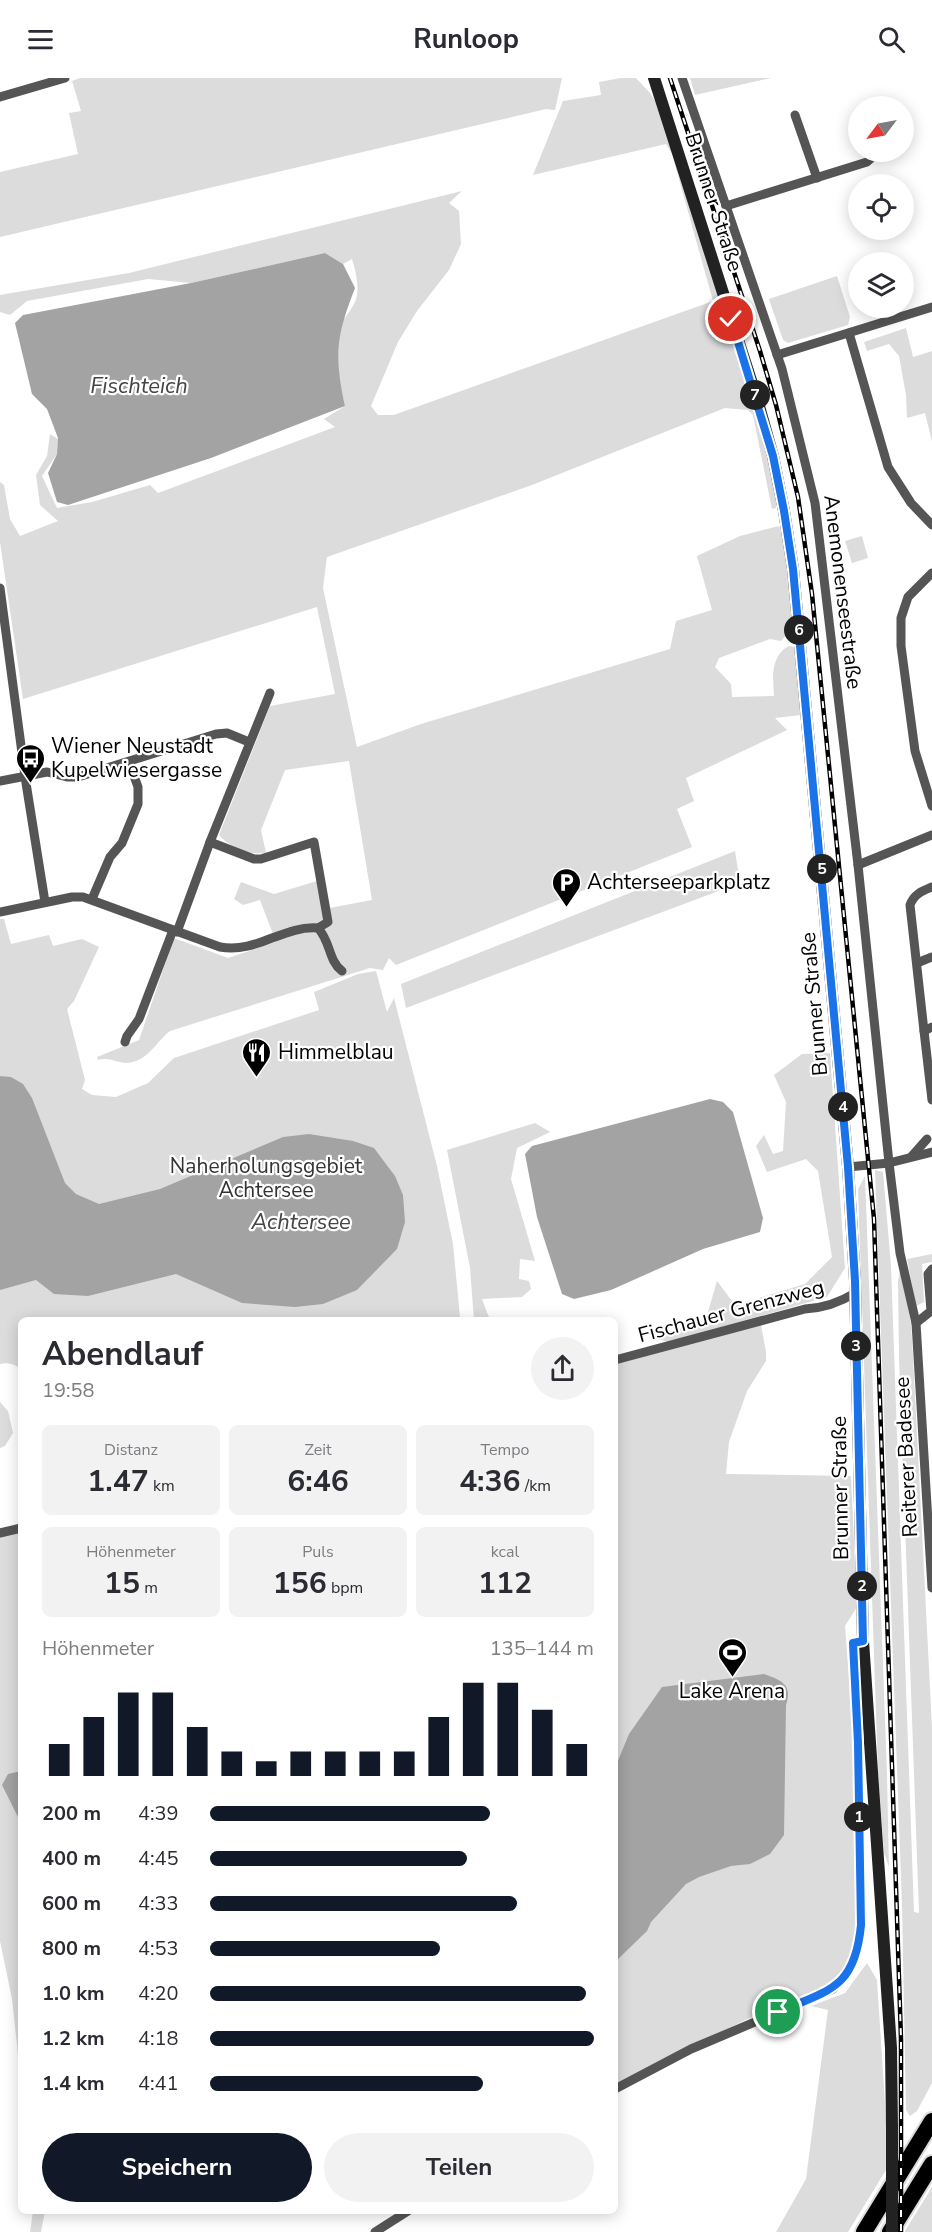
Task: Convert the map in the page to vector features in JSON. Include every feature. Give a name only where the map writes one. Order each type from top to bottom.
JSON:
[{"type":"highway","points":[[864,2232],[932,2121]]},
{"type":"highway","points":[[891,2232],[932,2164]]},
{"type":"main road","name":"Brunner Straße","points":[[654,78],[757,399],[773,456],[793,569],[848,1167],[855,1293],[863,1641],[891,2048],[891,2232]]},
{"type":"street","points":[[0,97],[65,78]]},
{"type":"street","name":"Anemonenseestraße","points":[[682,78],[777,355],[815,503],[858,865],[889,1163]]},
{"type":"street","points":[[795,115],[817,178]]},
{"type":"street","points":[[726,206],[867,162]]},
{"type":"street","points":[[777,355],[932,307]]},
{"type":"street","points":[[849,333],[888,467],[911,503],[932,525]]},
{"type":"street","points":[[932,573],[908,597],[901,618],[901,646],[915,751],[932,806]]},
{"type":"street","points":[[0,588],[5,653],[45,902]]},
{"type":"street","points":[[125,1042],[139,1019],[270,693]]},
{"type":"street","points":[[0,781],[47,772],[78,777],[216,734],[227,733],[249,742]]},
{"type":"street","points":[[92,899],[110,857],[122,843],[138,804],[138,787],[129,762]]},
{"type":"street","points":[[858,865],[932,835]]},
{"type":"street","points":[[0,912],[72,897],[92,899],[175,931],[231,949],[246,948],[306,927],[318,928],[328,922],[314,842],[261,859],[254,859],[210,842]]},
{"type":"street","points":[[932,887],[917,893],[910,905],[928,1029],[932,1100]]},
{"type":"street","points":[[318,928],[326,937],[334,965],[342,971]]},
{"type":"street","points":[[917,963],[932,957]]},
{"type":"street","points":[[848,1167],[889,1163],[932,1152],[927,1146],[929,1136]]},
{"type":"street","points":[[910,1157],[929,1136]]},
{"type":"street","name":"Reiterer Badesee","points":[[889,1163],[900,1253],[916,1323],[932,1588]]},
{"type":"street","points":[[916,1323],[930,1311],[928,1274],[932,1269]]},
{"type":"street","name":"Fischauer Grenzweg","points":[[618,1359],[805,1309],[822,1308],[855,1293]]},
{"type":"street","points":[[0,1533],[18,1529]]},
{"type":"street","points":[[618,2087],[691,2049],[833,1989],[847,1975],[860,1943],[861,1925],[858,1743],[853,1643],[863,1641]]},
{"type":"street","points":[[375,2232],[403,2214]]},
{"type":"green space","points":[[80,78],[562,78],[555,110],[546,109],[0,237],[0,172],[78,154],[69,113],[81,111],[72,81]]},
{"type":"green space","points":[[636,78],[659,107],[747,381],[750,400],[764,437],[773,476],[776,508],[772,509],[753,415],[748,410],[725,408],[532,485],[327,557],[323,588],[357,747],[421,724],[670,649],[676,621],[712,610],[697,556],[740,536],[779,526],[785,543],[795,625],[781,641],[770,639],[719,658],[715,667],[731,684],[732,697],[774,696],[773,675],[778,656],[789,646],[795,647],[801,715],[775,718],[787,730],[686,778],[694,801],[677,809],[692,847],[396,965],[389,958],[383,970],[370,968],[170,1031],[139,1060],[125,1063],[106,1059],[98,1060],[97,1057],[139,1040],[174,938],[228,958],[276,942],[260,900],[243,905],[234,899],[241,882],[274,894],[317,881],[324,909],[372,900],[349,761],[285,770],[261,830],[266,853],[241,850],[229,844],[219,835],[270,706],[335,694],[317,607],[23,699],[0,542],[0,482],[4,485],[10,519],[20,536],[58,521],[40,505],[36,475],[47,456],[50,434],[58,439],[57,454],[42,476],[57,508],[92,502],[150,485],[158,493],[335,427],[324,419],[345,406],[337,348],[341,325],[356,299],[357,282],[352,259],[343,264],[325,253],[191,283],[148,279],[27,301],[10,315],[0,312],[0,295],[129,273],[462,191],[449,203],[459,211],[461,244],[449,270],[417,311],[398,342],[371,406],[378,415],[394,415],[713,301],[672,154],[666,144],[533,175],[563,101],[601,95],[599,82]]},
{"type":"green space","points":[[690,78],[771,78],[695,95]]},
{"type":"green space","points":[[837,276],[850,318],[848,325],[788,343],[783,340],[769,299]]},
{"type":"green space","points":[[906,328],[913,357],[932,351],[932,441],[925,413],[907,418],[906,395],[899,356],[889,344],[867,351],[864,342]]},
{"type":"green space","points":[[862,536],[868,558],[852,563],[845,541]]},
{"type":"green space","points":[[735,851],[740,883],[406,1008],[401,984]]},
{"type":"green space","name":"Naherholungsgebiet Achtersee","points":[[0,919],[4,919],[11,944],[49,935],[53,946],[82,939],[99,947],[74,1001],[67,1009],[85,1080],[82,1089],[92,1095],[116,1097],[148,1083],[174,1058],[319,1010],[314,992],[358,974],[376,971],[387,1012],[394,998],[437,1166],[453,1244],[460,1317],[18,1317],[18,1367],[6,1363],[0,1364]]},
{"type":"green space","points":[[830,1053],[845,1268],[827,1297],[668,1342],[651,1337],[706,1319],[717,1281],[735,1305],[805,1284],[832,1257],[818,1171],[806,1159],[767,1172],[756,1146],[764,1135],[773,1154],[783,1151],[786,1102],[774,1075],[802,1054]]},
{"type":"green space","points":[[535,1123],[550,1132],[517,1148],[511,1179],[535,1261],[520,1259],[519,1279],[529,1281],[531,1289],[522,1297],[482,1299],[489,1317],[474,1317],[470,1268],[447,1150]]},
{"type":"green space","points":[[875,1170],[883,1172],[891,1266],[914,1912],[919,1913],[899,1357],[898,1282],[901,1265],[911,1325],[932,1727],[932,2083],[917,2111],[910,2116],[906,2110],[902,1905]]},
{"type":"green space","points":[[865,1176],[889,1867],[884,1853],[878,1772],[858,1189]]},
{"type":"green space","points":[[932,1254],[932,1262],[922,1264],[924,1302],[916,1306],[907,1259]]},
{"type":"green space","name":"Lake Arena","points":[[761,1325],[766,1361],[747,1391],[729,1442],[726,1474],[851,1476],[857,1607],[845,1626],[853,1729],[857,1937],[840,1979],[800,1998],[774,2006],[618,2083],[618,1361]]},
{"type":"green space","points":[[0,1402],[8,1411],[13,1433],[5,1446],[0,1448]]},
{"type":"green space","points":[[18,1531],[18,2054],[12,1999],[0,1941],[0,1536]]},
{"type":"green space","points":[[867,1963],[877,1980],[887,2134],[886,2170],[848,2232],[776,2232],[806,2179],[828,2010],[811,2006],[845,1993]]},
{"type":"green space","points":[[932,2187],[932,2232],[905,2232],[905,2231]]},
{"type":"green space","points":[[33,2214],[44,2214],[41,2232],[30,2232]]},
{"type":"water","name":"Fischteich","points":[[325,253],[343,264],[355,288],[344,320],[339,346],[339,373],[345,406],[211,458],[68,505],[57,502],[48,473],[57,454],[58,438],[47,409],[32,394],[15,323],[23,315],[191,283]]},
{"type":"water","name":"Achtersee","points":[[0,1076],[11,1077],[23,1084],[32,1098],[65,1183],[76,1194],[99,1204],[160,1189],[283,1137],[309,1134],[353,1141],[374,1148],[395,1176],[403,1195],[405,1222],[397,1249],[357,1290],[323,1304],[295,1307],[242,1303],[176,1274],[88,1296],[54,1294],[36,1280],[0,1290]]},
{"type":"water","points":[[710,1099],[723,1102],[733,1112],[763,1218],[760,1232],[703,1249],[611,1290],[574,1299],[562,1294],[537,1217],[525,1154],[532,1146]]},
{"type":"water","points":[[764,1674],[784,1684],[788,1698],[784,1835],[770,1854],[750,1864],[731,1866],[686,1884],[651,1922],[647,1931],[618,1959],[618,1761],[629,1734],[662,1687]]},
{"type":"water","points":[[18,1772],[18,1817],[2,1785],[8,1774]]},
{"type":"railway","points":[[670,78],[776,405],[798,497],[812,594],[874,1219],[901,2039],[901,2232]]},
{"type":"place","name":"Wiener Neustadt Kupelwiesergasse","points":[[30,784]]},
{"type":"place","name":"Achterseeparkplatz","points":[[566,908]]},
{"type":"place","name":"Himmelblau","points":[[257,1078]]},
{"type":"place","name":"Lake Arena","points":[[732,1678]]},
{"type":"route","points":[[731,319],[773,456],[793,569],[838,1045],[855,1281],[863,1641],[853,1643],[858,1743],[860,1943],[847,1975],[833,1989],[778,2012]]}]
